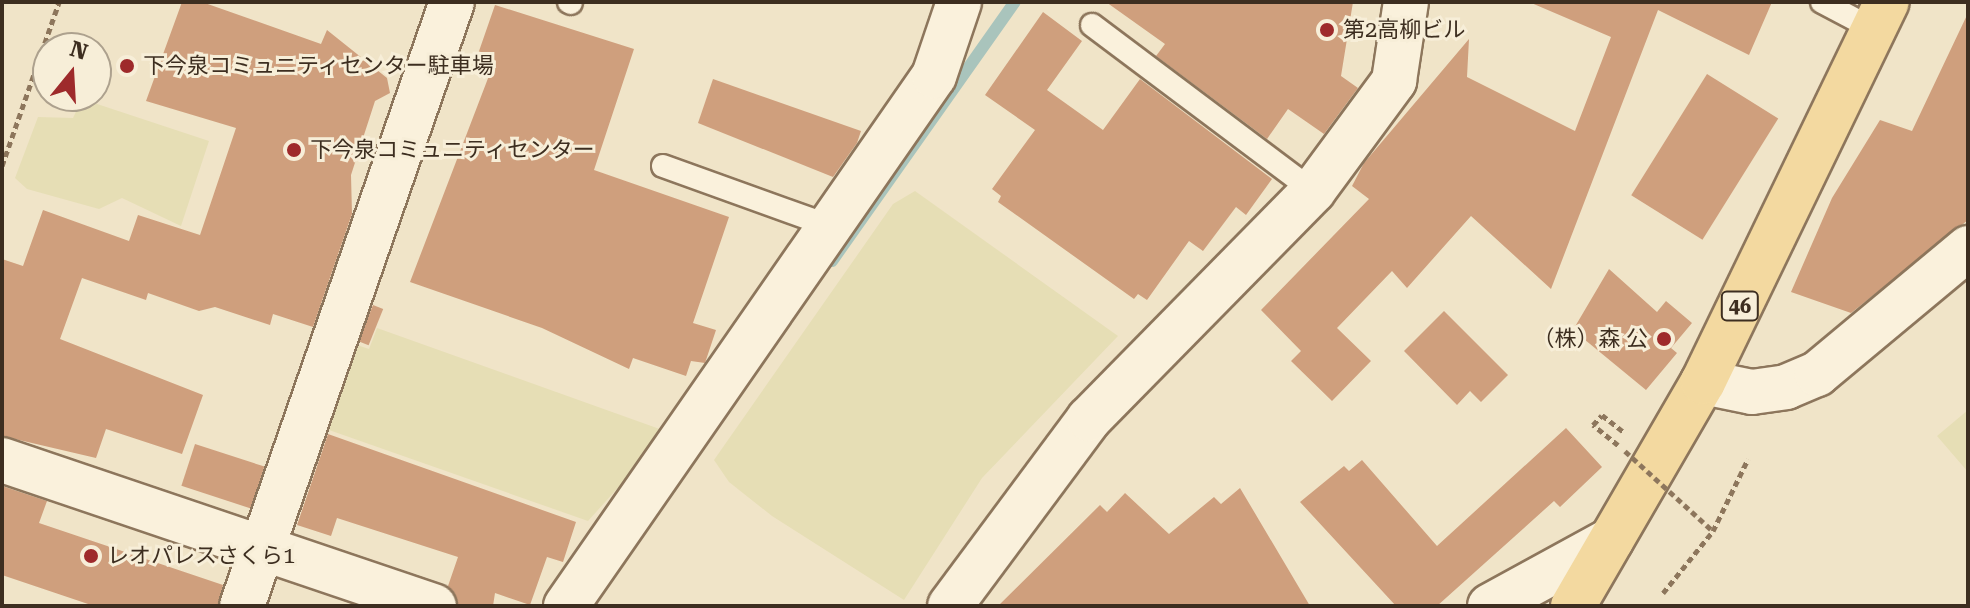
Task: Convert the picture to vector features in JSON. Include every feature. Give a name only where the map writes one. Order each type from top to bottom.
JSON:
[{"type":"main road","name":"46","points":[[1573,606],[1703,382],[1881,16]]},
{"type":"street","points":[[242,606],[452,2]]},
{"type":"street","points":[[566,606],[934,76],[959,2]]},
{"type":"street","points":[[950,606],[1089,419],[1313,191],[1394,81],[1406,2]]},
{"type":"street","points":[[1703,382],[1752,392],[1786,387],[1817,374],[1968,248]]},
{"type":"street","points":[[2,460],[262,545],[434,606]]},
{"type":"street","points":[[1490,606],[1611,540]]},
{"type":"lane","points":[[1822,2],[1881,16]]},
{"type":"lane","points":[[1092,25],[1313,191]]},
{"type":"lane","points":[[663,166],[830,226]]},
{"type":"path","points":[[2,166],[59,2]]},
{"type":"path","points":[[1637,443],[1602,415],[1593,425],[1713,531]]},
{"type":"path","points":[[1663,593],[1713,531],[1748,459]]},
{"type":"shaded area","points":[[112,109],[209,141],[181,226],[122,198],[99,209],[27,189],[15,178],[38,117],[73,118],[76,112],[112,112]]},
{"type":"shaded area","points":[[915,191],[1118,336],[982,478],[904,600],[772,516],[729,482],[714,460],[893,204]]},
{"type":"shaded area","points":[[377,328],[668,432],[588,521],[329,430],[357,345],[369,349]]},
{"type":"shaded area","points":[[1968,410],[1968,472],[1937,436]]},
{"type":"building","points":[[182,2],[202,2],[321,44],[327,30],[387,78],[390,93],[375,101],[351,175],[352,214],[313,327],[273,314],[270,325],[215,307],[199,311],[148,293],[146,300],[82,278],[60,339],[203,395],[182,454],[106,429],[96,458],[2,436],[2,259],[23,266],[43,210],[129,241],[138,215],[200,235],[236,128],[146,101]]},
{"type":"building","points":[[1106,2],[1353,2],[1341,76],[1358,88],[1324,134],[1288,109],[1267,139],[1156,56],[1165,44]]},
{"type":"building","points":[[1529,2],[1772,2],[1749,55],[1658,10],[1551,289],[1471,216],[1407,288],[1392,271],[1337,328],[1371,361],[1332,401],[1291,361],[1301,351],[1261,310],[1369,199],[1352,186],[1364,163],[1469,39],[1467,77],[1575,131],[1611,37]]},
{"type":"building","points":[[495,5],[634,49],[594,170],[729,217],[693,323],[716,330],[705,363],[691,361],[686,376],[633,358],[629,369],[542,328],[410,282],[495,60],[478,54]]},
{"type":"building","points":[[1043,12],[1082,41],[1047,90],[1103,130],[1140,79],[1272,179],[1246,215],[1236,207],[1203,251],[1189,241],[1147,300],[1138,294],[1134,299],[998,202],[1001,196],[992,189],[1035,130],[985,95]]},
{"type":"building","points":[[1968,13],[1968,220],[1851,313],[1791,292],[1832,198],[1880,120],[1912,131]]},
{"type":"building","points":[[1707,74],[1778,119],[1702,240],[1631,195]]},
{"type":"building","points":[[713,79],[861,131],[857,143],[833,177],[698,123]]},
{"type":"building","points":[[1609,269],[1657,312],[1666,301],[1692,323],[1671,348],[1677,353],[1646,390],[1573,330]]},
{"type":"building","points":[[373,305],[383,309],[369,345],[358,341]]},
{"type":"building","points":[[1444,311],[1508,375],[1481,402],[1470,391],[1457,405],[1404,351]]},
{"type":"building","points":[[1566,428],[1602,467],[1560,507],[1554,501],[1437,606],[1396,606],[1300,502],[1344,466],[1349,471],[1362,460],[1437,546]]},
{"type":"building","points":[[328,434],[576,522],[563,562],[547,557],[530,605],[495,593],[493,606],[458,606],[448,586],[458,557],[337,518],[331,536],[297,525]]},
{"type":"building","points":[[195,444],[264,467],[251,508],[181,486]]},
{"type":"building","name":"レオパレスさくら1","points":[[2,486],[47,501],[39,523],[223,585],[218,606],[94,606],[2,575]]},
{"type":"building","points":[[1240,488],[1310,606],[998,606],[1100,505],[1107,512],[1125,493],[1169,534],[1214,497],[1221,504]]},
{"type":"waterway","points":[[832,261],[1015,2]]},
{"type":"place","name":"第2高柳ビル","points":[[1327,30]]},
{"type":"place","name":"下今泉コミュニティセンター駐車場","points":[[127,66]]},
{"type":"place","name":"下今泉コミュニティセンター","points":[[294,150]]},
{"type":"place","name":"（株）森 公","points":[[1664,339]]},
{"type":"place","name":"レオパレスさくら1","points":[[91,556]]}]
